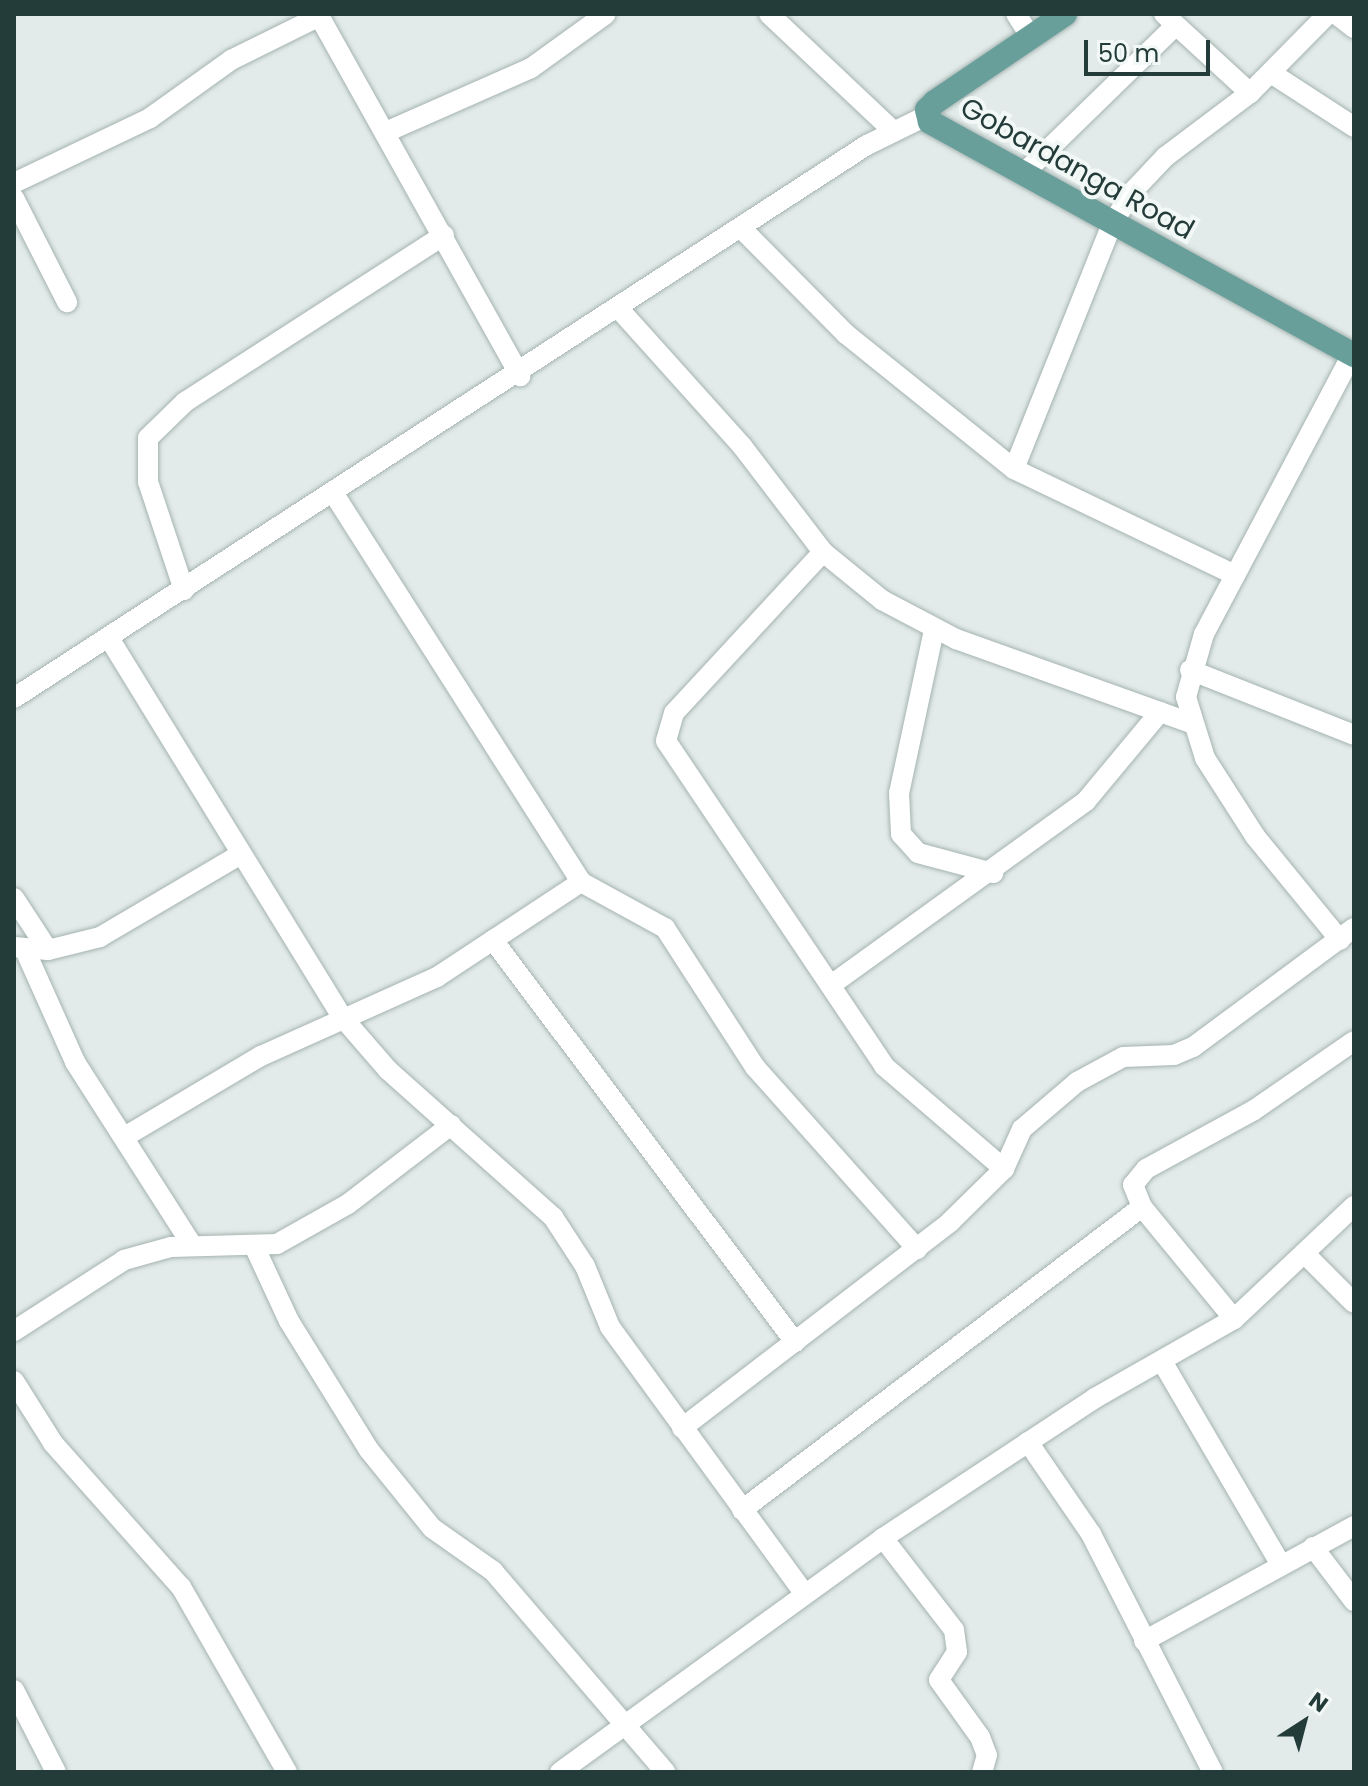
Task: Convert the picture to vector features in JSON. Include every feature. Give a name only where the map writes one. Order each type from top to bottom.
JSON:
[{"type":"main road","name":"Gobardanga Road","points":[[1065,14],[926,116],[1023,174],[1353,354]]},
{"type":"street","points":[[386,132],[531,68],[606,14]]},
{"type":"street","points":[[769,14],[892,130]]},
{"type":"street","points":[[1016,14],[1031,37]]},
{"type":"street","points":[[1014,469],[1113,222],[1165,157],[1250,93],[1328,14]]},
{"type":"street","points":[[1336,14],[1354,28]]},
{"type":"street","points":[[14,183],[150,118],[231,60],[319,15],[520,376]]},
{"type":"street","points":[[1023,174],[1169,20],[1250,93]]},
{"type":"street","points":[[1271,73],[1354,127]]},
{"type":"street","points":[[14,698],[520,376],[892,130],[926,116]]},
{"type":"street","points":[[14,198],[67,302]]},
{"type":"street","points":[[742,229],[846,334],[1014,469],[1235,575]]},
{"type":"street","points":[[184,590],[148,482],[148,438],[185,402],[444,235]]},
{"type":"street","points":[[620,310],[742,446],[823,552],[882,600],[934,630],[1190,723]]},
{"type":"street","points":[[682,1428],[917,1249],[1004,1169],[1022,1129],[1077,1082],[1123,1057],[1193,1047],[1347,934],[1255,836],[1190,723],[1190,670],[1235,575],[1353,354]]},
{"type":"street","points":[[334,494],[581,882],[596,897],[665,928],[738,1046],[917,1249]]},
{"type":"street","points":[[823,552],[674,713],[666,741],[884,1066],[1004,1169]]},
{"type":"street","points":[[934,630],[902,777],[901,834],[918,853],[993,873]]},
{"type":"street","points":[[109,638],[239,855],[343,1018],[451,1125],[528,1190],[571,1240],[610,1327],[804,1593]]},
{"type":"street","points":[[1190,670],[1354,735]]},
{"type":"street","points":[[831,985],[993,873],[1113,776],[1160,712]]},
{"type":"street","points":[[192,1245],[126,1136],[75,1062],[20,948],[48,950],[100,937],[239,855]]},
{"type":"street","points":[[126,1136],[261,1056],[437,977],[581,882]]},
{"type":"street","points":[[14,898],[48,950]]},
{"type":"street","points":[[493,940],[795,1342]]},
{"type":"street","points":[[1234,1319],[1142,1207],[1133,1185],[1146,1169],[1254,1110],[1354,1041]]},
{"type":"street","points":[[14,1331],[124,1260],[192,1245],[256,1250],[324,1219],[451,1125]]},
{"type":"street","points":[[560,1772],[883,1538],[1028,1442],[1234,1319],[1307,1256],[1354,1206]]},
{"type":"street","points":[[742,1510],[1142,1207]]},
{"type":"street","points":[[256,1250],[289,1321],[369,1450],[432,1528],[493,1571],[665,1772]]},
{"type":"street","points":[[1307,1256],[1354,1303]]},
{"type":"street","points":[[1163,1363],[1281,1565]]},
{"type":"street","points":[[14,1381],[53,1443],[181,1587],[287,1772]]},
{"type":"street","points":[[1028,1442],[1091,1534],[1213,1772]]},
{"type":"street","points":[[1144,1641],[1354,1526]]},
{"type":"street","points":[[883,1538],[954,1630],[957,1652],[939,1680],[980,1737],[982,1772]]},
{"type":"street","points":[[1313,1547],[1354,1601]]},
{"type":"street","points":[[14,1690],[56,1772]]}]
